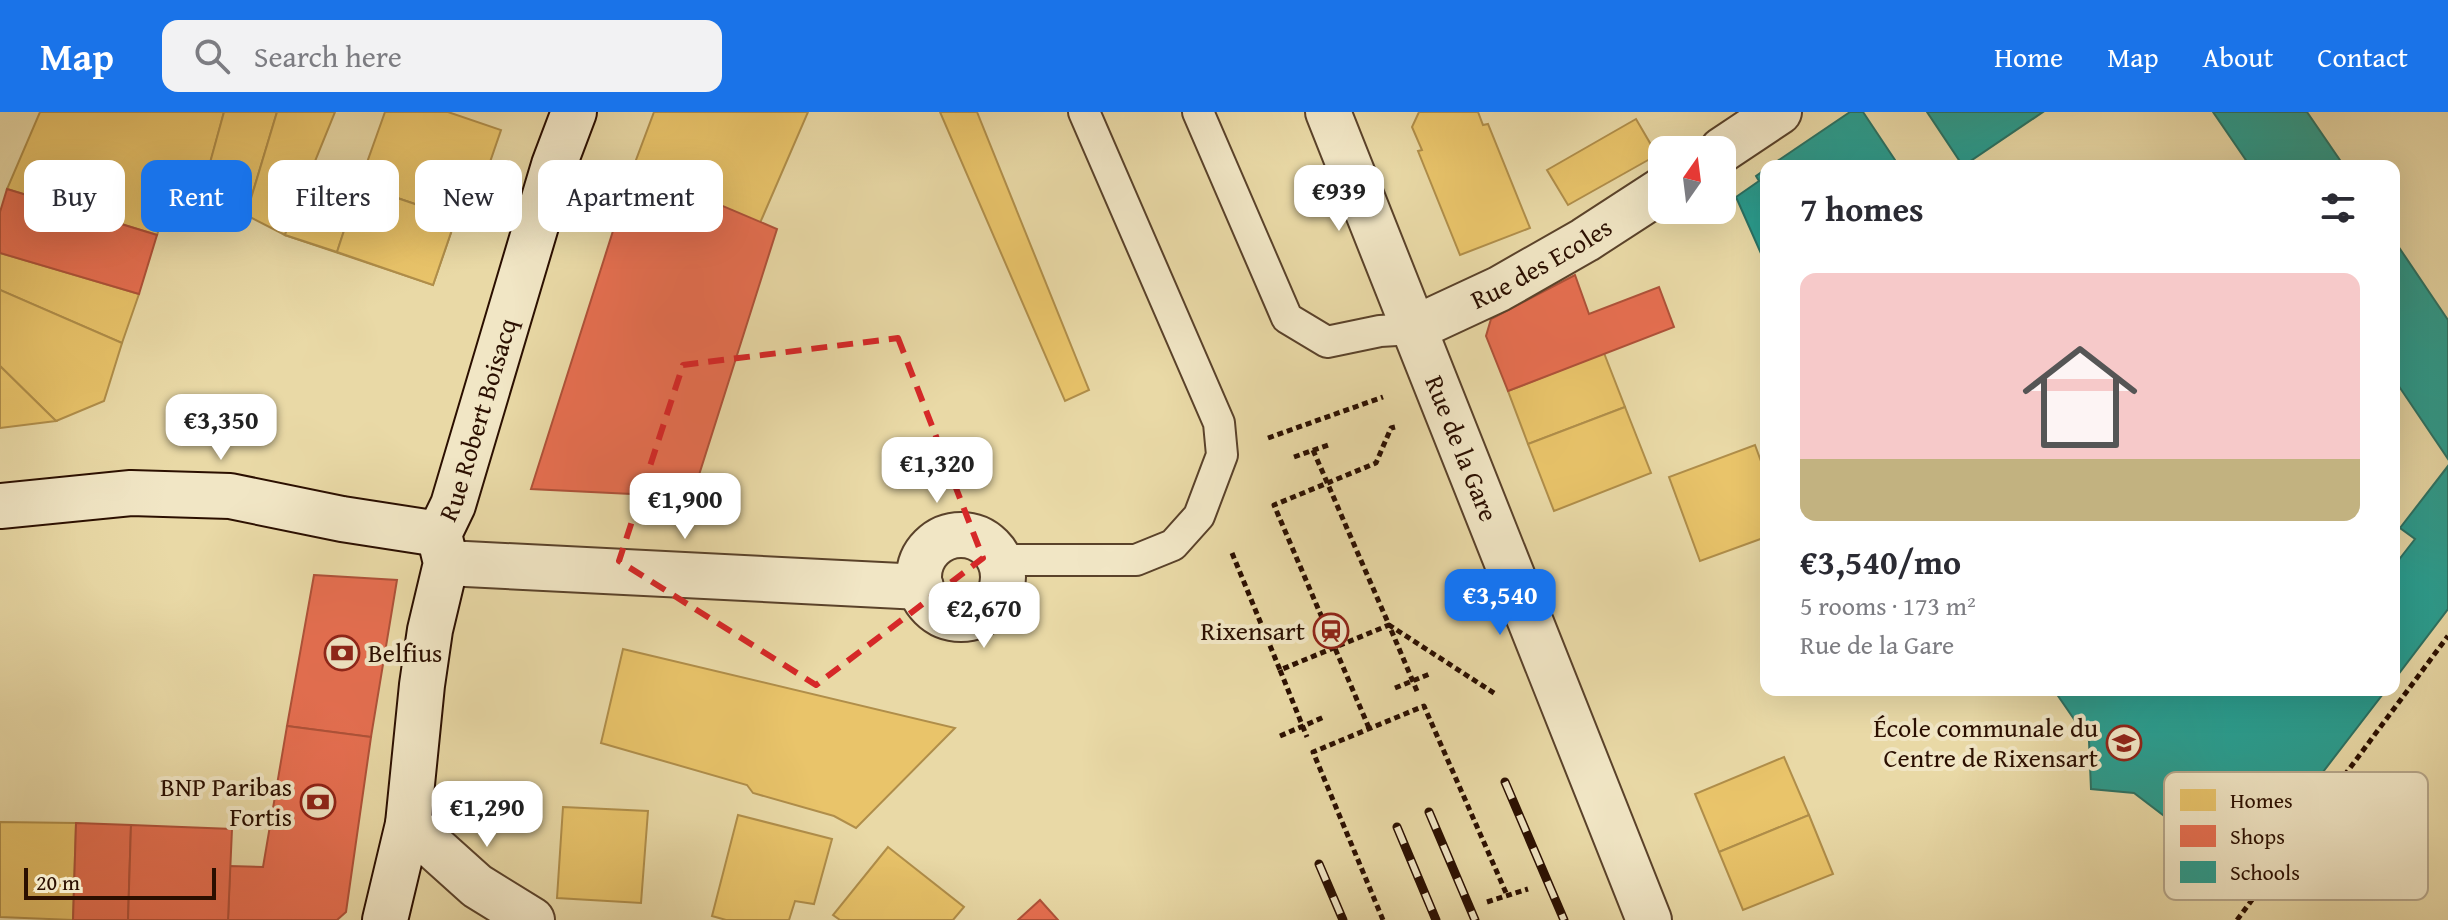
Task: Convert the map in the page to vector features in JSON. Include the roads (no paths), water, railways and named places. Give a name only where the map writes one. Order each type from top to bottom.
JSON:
[{"type":"street","name":"Rue Robert Boisacq","points":[[385,920],[408,824],[424,671],[443,548],[453,505],[554,165],[574,112]]},
{"type":"street","name":"Rue de la Gare","points":[[1328,112],[1649,920]]},
{"type":"street","points":[[1736,141],[1779,112]]},
{"type":"street","name":"Rue des Ecoles","points":[[1413,329],[1511,282],[1648,199]]},
{"type":"street","points":[[0,506],[131,493],[230,496],[342,519],[443,548],[921,587]]},
{"type":"street","points":[[954,535],[968,535],[982,540],[993,548],[1000,560],[1002,588],[996,600],[975,617],[947,617],[926,600],[921,587],[919,574],[922,560],[930,548],[954,535]]},
{"type":"street","points":[[408,824],[477,886],[532,920]]},
{"type":"lane","points":[[1000,560],[1136,560],[1173,545],[1199,516],[1222,455],[1219,423],[1084,112]]},
{"type":"lane","points":[[1198,112],[1287,318],[1327,342],[1380,331],[1413,329]]},
{"type":"railway","points":[[1505,782],[1564,920]]},
{"type":"railway","points":[[1429,812],[1475,920]]},
{"type":"railway","points":[[1397,827],[1436,920]]},
{"type":"railway","points":[[1319,864],[1343,920]]},
{"type":"place","name":"Rixensart","points":[[1331,631]]},
{"type":"place","name":"Belfius","points":[[342,653]]},
{"type":"place","name":"École communale du Centre de Rixensart","points":[[2124,743]]},
{"type":"place","name":"BNP Paribas Fortis","points":[[318,802]]}]
